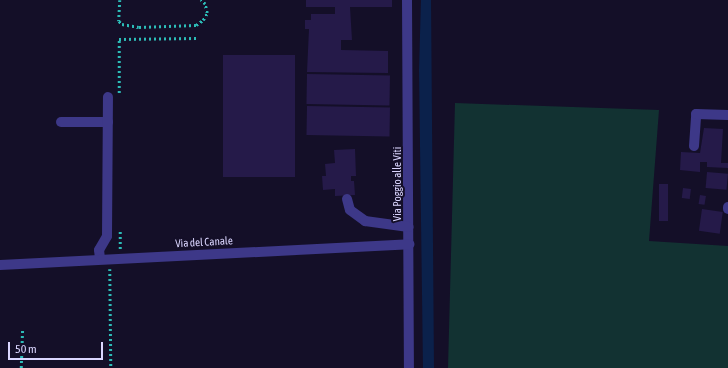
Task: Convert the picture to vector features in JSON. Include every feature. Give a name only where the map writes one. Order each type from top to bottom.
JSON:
[{"type":"street","name":"Via Poggio alle Viti","points":[[407,0],[410,368]]},
{"type":"street","points":[[108,98],[106,236],[99,250],[110,259]]},
{"type":"street","points":[[694,146],[696,114],[726,118]]},
{"type":"street","points":[[61,122],[108,122]]},
{"type":"street","points":[[347,199],[350,210],[365,221],[409,227]]},
{"type":"street","name":"Via del Canale","points":[[0,265],[409,244]]},
{"type":"path","points":[[120,0],[120,21],[122,24],[139,27],[196,25],[203,20],[207,13],[205,4],[201,0]]},
{"type":"path","points":[[119,94],[119,39],[197,38]]},
{"type":"path","points":[[111,368],[110,259],[120,228]]},
{"type":"path","points":[[21,368],[22,330]]},
{"type":"green space","points":[[455,103],[659,110],[649,241],[728,246],[728,368],[448,368]]},
{"type":"water","points":[[421,0],[431,0],[434,368],[423,368],[419,70]]},
{"type":"building","points":[[306,0],[392,0],[392,7],[350,7],[352,40],[341,40],[341,50],[388,51],[388,73],[307,72],[309,29],[305,29],[305,20],[311,20],[311,14],[335,14],[335,7],[306,7]]},
{"type":"building","points":[[223,55],[295,55],[295,177],[223,177]]},
{"type":"building","points":[[307,74],[390,75],[389,105],[306,104]]},
{"type":"building","points":[[307,106],[390,107],[389,136],[306,135]]},
{"type":"building","points":[[704,128],[723,129],[721,163],[728,163],[728,168],[707,167],[707,162],[700,162],[700,172],[680,170],[681,152],[700,153]]},
{"type":"building","points":[[355,149],[356,176],[351,176],[351,181],[354,181],[355,195],[335,196],[335,189],[323,190],[322,176],[326,176],[325,164],[335,163],[334,150]]},
{"type":"building","points":[[707,172],[728,174],[727,190],[706,188]]},
{"type":"building","points":[[659,184],[668,184],[668,221],[659,221]]},
{"type":"building","points":[[683,188],[691,189],[690,199],[682,198]]},
{"type":"building","points":[[700,195],[706,196],[705,205],[699,204]]},
{"type":"building","points":[[702,209],[723,212],[720,234],[699,231]]}]
